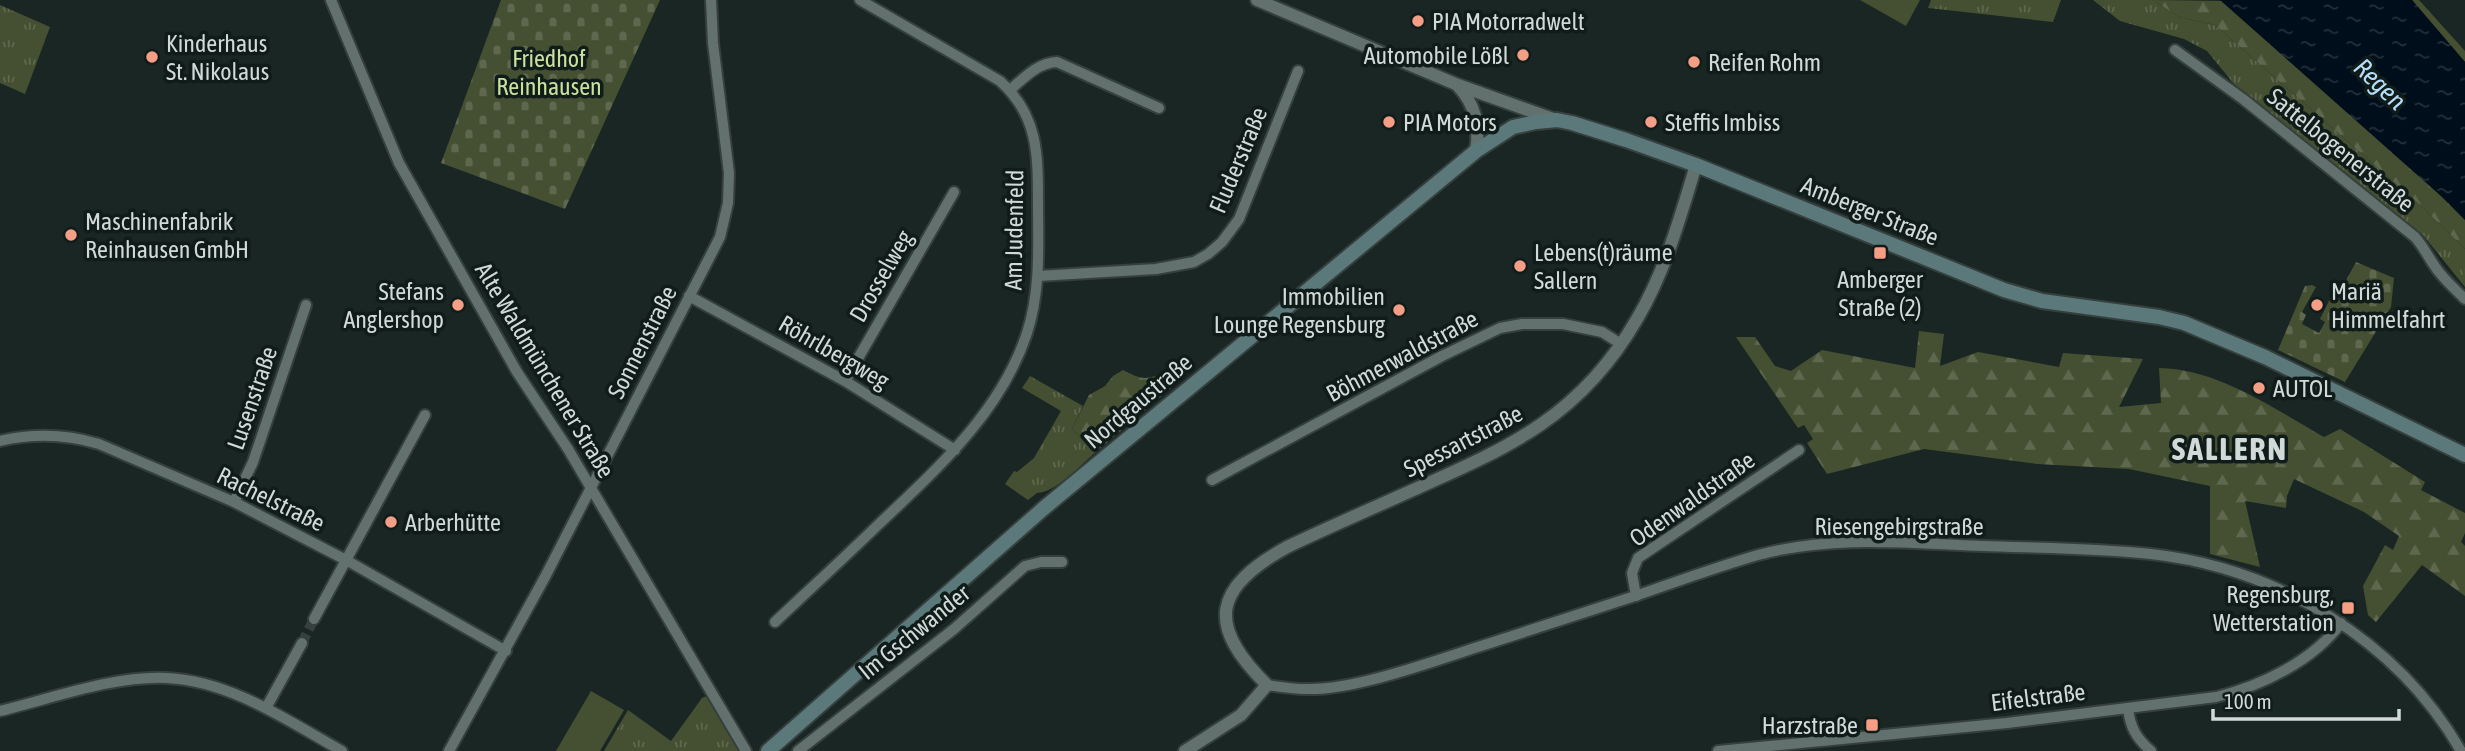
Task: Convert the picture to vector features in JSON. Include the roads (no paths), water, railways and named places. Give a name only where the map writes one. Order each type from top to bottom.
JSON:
[{"type":"main road","name":"Nordgaustraße","points":[[768,751],[1044,508],[1476,151],[1513,127],[1557,120]]},
{"type":"main road","name":"Amberger Straße","points":[[1557,120],[1626,140],[1696,166],[2004,290],[2050,302],[2159,317],[2212,333],[2465,455]]},
{"type":"street","name":"Alte Waldmünchener Straße","points":[[331,0],[399,163],[517,372],[591,488],[746,751]]},
{"type":"street","name":"Sonnenstraße","points":[[449,751],[506,651],[720,237],[729,189],[711,0]]},
{"type":"street","name":"Am Judenfeld","points":[[775,622],[955,450],[998,393],[1021,349],[1030,321],[1038,276],[1036,144],[1025,110],[1000,81],[860,0]]},
{"type":"street","name":"Amberger Straße","points":[[1257,0],[1458,85],[1557,120]]},
{"type":"street","name":"Sattelbogenerstraße","points":[[2175,50],[2244,99],[2415,237],[2449,284],[2465,299]]},
{"type":"street","points":[[1010,90],[1036,68],[1047,62],[1057,62],[1159,108]]},
{"type":"street","name":"Fluderstraße","points":[[1038,276],[1156,269],[1194,261],[1208,254],[1222,242],[1239,219],[1298,71]]},
{"type":"street","points":[[1458,85],[1468,96],[1476,121],[1476,151]]},
{"type":"street","name":"Spessartstraße","points":[[1267,685],[1246,664],[1229,636],[1226,619],[1228,603],[1243,576],[1261,561],[1287,547],[1486,458],[1527,436],[1572,401],[1591,382],[1637,319],[1656,280],[1696,166]]},
{"type":"street","name":"Drosselweg","points":[[845,381],[954,192]]},
{"type":"street","name":"Röhrlbergweg","points":[[689,296],[845,381],[955,450]]},
{"type":"street","name":"Lusenstraße","points":[[234,502],[253,462],[306,306]]},
{"type":"street","name":"Böhmerwaldstraße","points":[[1212,480],[1442,356],[1500,328],[1522,324],[1563,324],[1602,332],[1621,344]]},
{"type":"street","points":[[314,619],[425,415]]},
{"type":"street","name":"Rachelstraße","points":[[0,441],[42,435],[77,438],[99,444],[234,502],[506,651]]},
{"type":"street","name":"Odenwaldstraße","points":[[1636,596],[1632,573],[1638,558],[1799,450]]},
{"type":"street","name":"Riesengebirgstraße","points":[[1267,685],[1308,690],[1371,678],[1636,596],[1751,557],[1823,543],[1881,542],[2115,551],[2194,561],[2272,585],[2304,600],[2341,623],[2387,659],[2437,713],[2461,751]]},
{"type":"street","name":"Im Gschwander","points":[[798,751],[954,629],[1026,566],[1041,562],[1062,562]]},
{"type":"street","name":"Eifelstraße","points":[[1717,751],[2177,703],[2243,690],[2297,662],[2332,636],[2341,623]]},
{"type":"street","points":[[266,708],[302,643]]},
{"type":"street","points":[[0,711],[126,680],[167,678],[202,684],[266,708],[342,751]]},
{"type":"street","points":[[1185,751],[1241,715],[1267,685]]},
{"type":"street","points":[[2128,708],[2134,734],[2151,751]]},
{"type":"water","name":"Regen","points":[[2220,0],[2412,0],[2465,62],[2465,220],[2441,196]]},
{"type":"tunnel","points":[[302,643],[314,619]]},
{"type":"place","name":"PIA Motorradwelt","points":[[1418,21]]},
{"type":"place","name":"Automobile Lößl","points":[[1523,55]]},
{"type":"place","name":"Kinderhaus St. Nikolaus","points":[[152,57]]},
{"type":"place","name":"Reifen Rohm","points":[[1694,62]]},
{"type":"place","name":"PIA Motors","points":[[1389,122]]},
{"type":"place","name":"Steffis Imbiss","points":[[1651,122]]},
{"type":"place","name":"Maschinenfabrik Reinhausen GmbH","points":[[71,235]]},
{"type":"place","name":"Amberger Straße (2)","points":[[1880,253]]},
{"type":"place","name":"Lebens(t)räume Sallern","points":[[1520,266]]},
{"type":"place","name":"Stefans Anglershop","points":[[458,305]]},
{"type":"place","name":"Mariä Himmelfahrt","points":[[2317,305]]},
{"type":"place","name":"Immobilien Lounge Regensburg","points":[[1399,310]]},
{"type":"place","name":"AUTOL","points":[[2259,388]]},
{"type":"place","name":"Arberhütte","points":[[391,522]]},
{"type":"place","name":"Regensburg, Wetterstation","points":[[2348,608]]},
{"type":"place","name":"Harzstraße","points":[[1872,725]]},
{"type":"district","name":"SALLERN","points":[[2230,448]]},
{"type":"park label","name":"Friedhof Reinhausen","points":[[549,72]]}]
